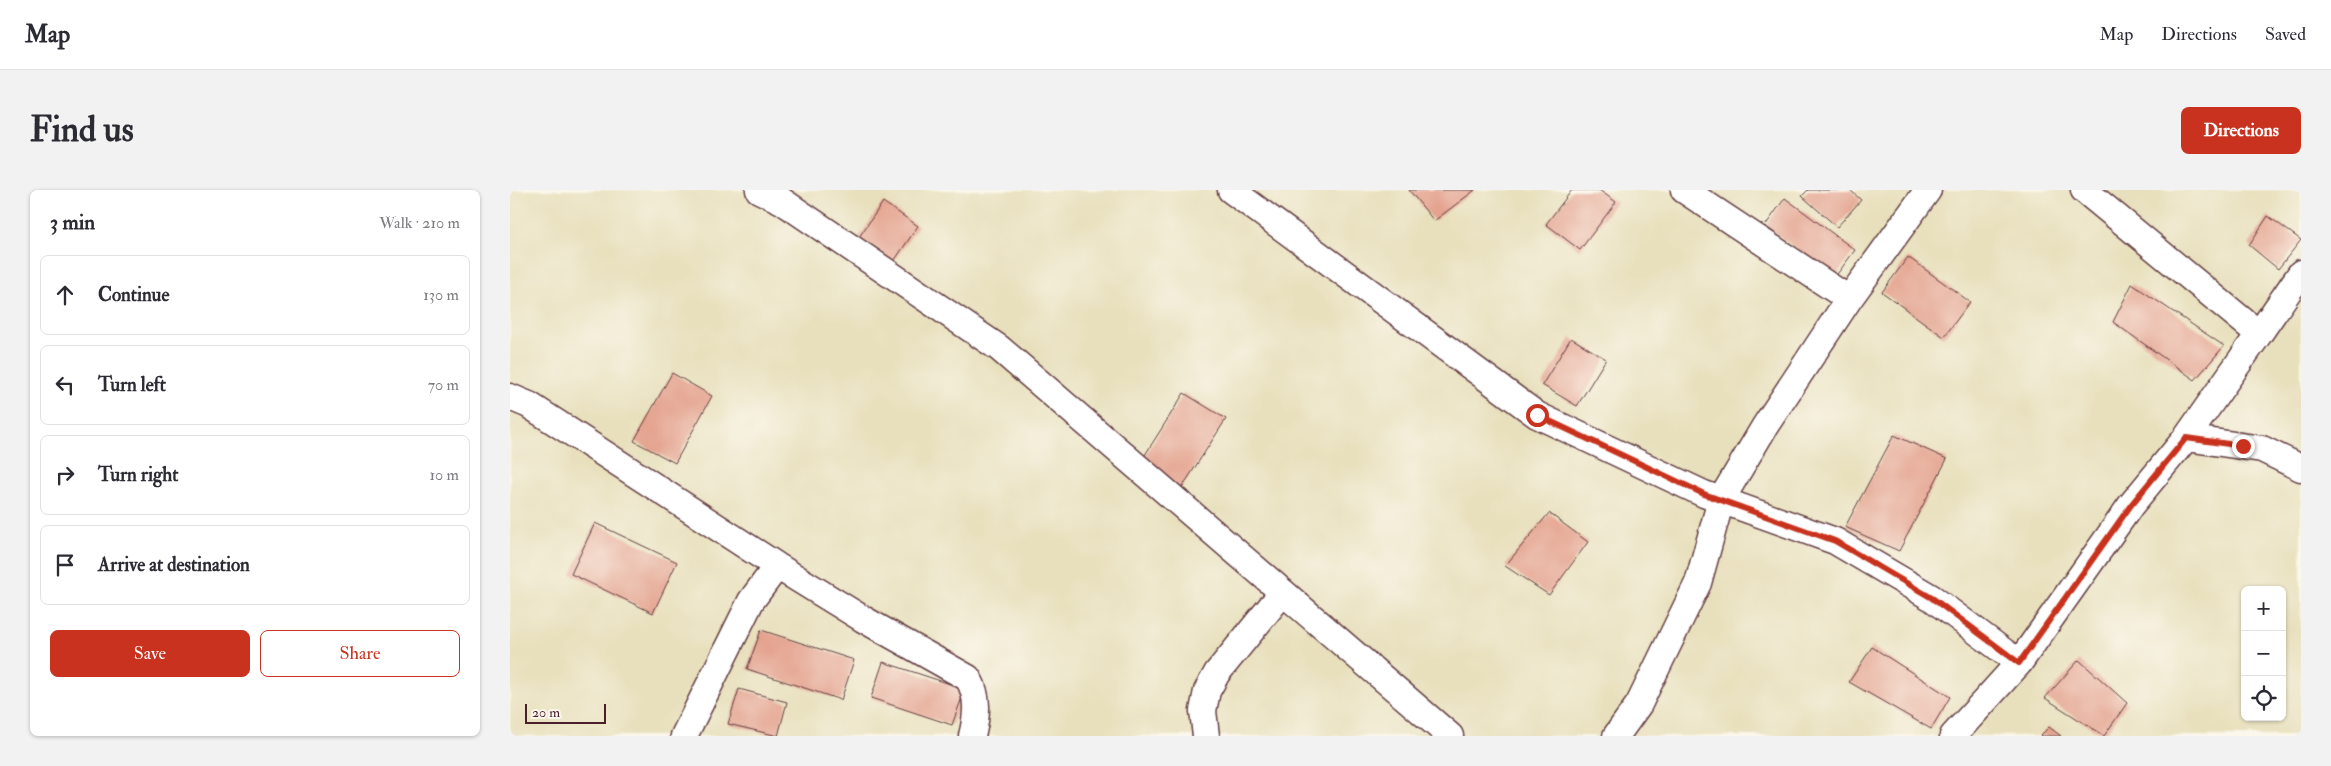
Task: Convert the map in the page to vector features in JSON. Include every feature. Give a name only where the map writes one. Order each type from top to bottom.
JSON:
[{"type":"street","points":[[759,190],[782,201],[999,348],[1450,736]]},
{"type":"street","points":[[1231,190],[1537,415],[1704,494],[1835,541],[1932,598],[2019,663]]},
{"type":"street","points":[[1684,190],[1849,299]]},
{"type":"street","points":[[1616,736],[1639,704],[1698,583],[1721,500],[1765,426],[1849,299],[1928,190]]},
{"type":"street","points":[[2084,190],[2258,334]]},
{"type":"street","points":[[1953,736],[2019,663],[2131,505],[2186,438],[2301,273]]},
{"type":"street","points":[[510,397],[529,405],[777,566],[863,619],[968,678],[975,690],[976,701],[972,736]]},
{"type":"street","points":[[2186,438],[2262,449],[2301,468]]},
{"type":"street","points":[[684,736],[751,601],[777,566]]},
{"type":"street","points":[[1206,736],[1203,712],[1207,691],[1217,673],[1283,592]]},
{"type":"building","points":[[1409,190],[1475,190],[1434,221]]},
{"type":"building","points":[[1572,190],[1599,190],[1616,202],[1580,250],[1546,224]]},
{"type":"building","points":[[1808,190],[1850,190],[1861,200],[1837,227],[1802,196]]},
{"type":"building","points":[[1785,198],[1855,250],[1835,277],[1765,226]]},
{"type":"building","points":[[883,202],[918,226],[890,267],[855,243]]},
{"type":"building","points":[[2268,216],[2301,240],[2278,269],[2249,245]]},
{"type":"building","points":[[1908,257],[1970,302],[1944,337],[1882,292]]},
{"type":"building","points":[[2132,284],[2224,346],[2195,380],[2113,322]]},
{"type":"building","points":[[1571,338],[1606,359],[1577,406],[1542,385]]},
{"type":"building","points":[[672,373],[712,396],[675,463],[634,441]]},
{"type":"building","points":[[1184,393],[1226,419],[1179,492],[1138,466]]},
{"type":"building","points":[[1894,435],[1947,459],[1899,551],[1845,527]]},
{"type":"building","points":[[1549,513],[1588,542],[1549,595],[1505,566]]},
{"type":"building","points":[[595,523],[677,562],[653,613],[571,574]]},
{"type":"building","points":[[761,630],[854,660],[841,700],[747,669]]},
{"type":"building","points":[[1872,647],[1950,697],[1931,729],[1849,682]]},
{"type":"building","points":[[2079,660],[2127,703],[2104,736],[2045,698]]},
{"type":"building","points":[[883,662],[965,689],[952,725],[871,698]]},
{"type":"building","points":[[739,689],[787,702],[778,736],[728,724]]},
{"type":"building","points":[[2049,727],[2061,736],[2040,736]]},
{"type":"route","points":[[1537,415],[1704,494],[1835,541],[1932,598],[2019,663],[2131,505],[2186,438],[2243,446]]}]
